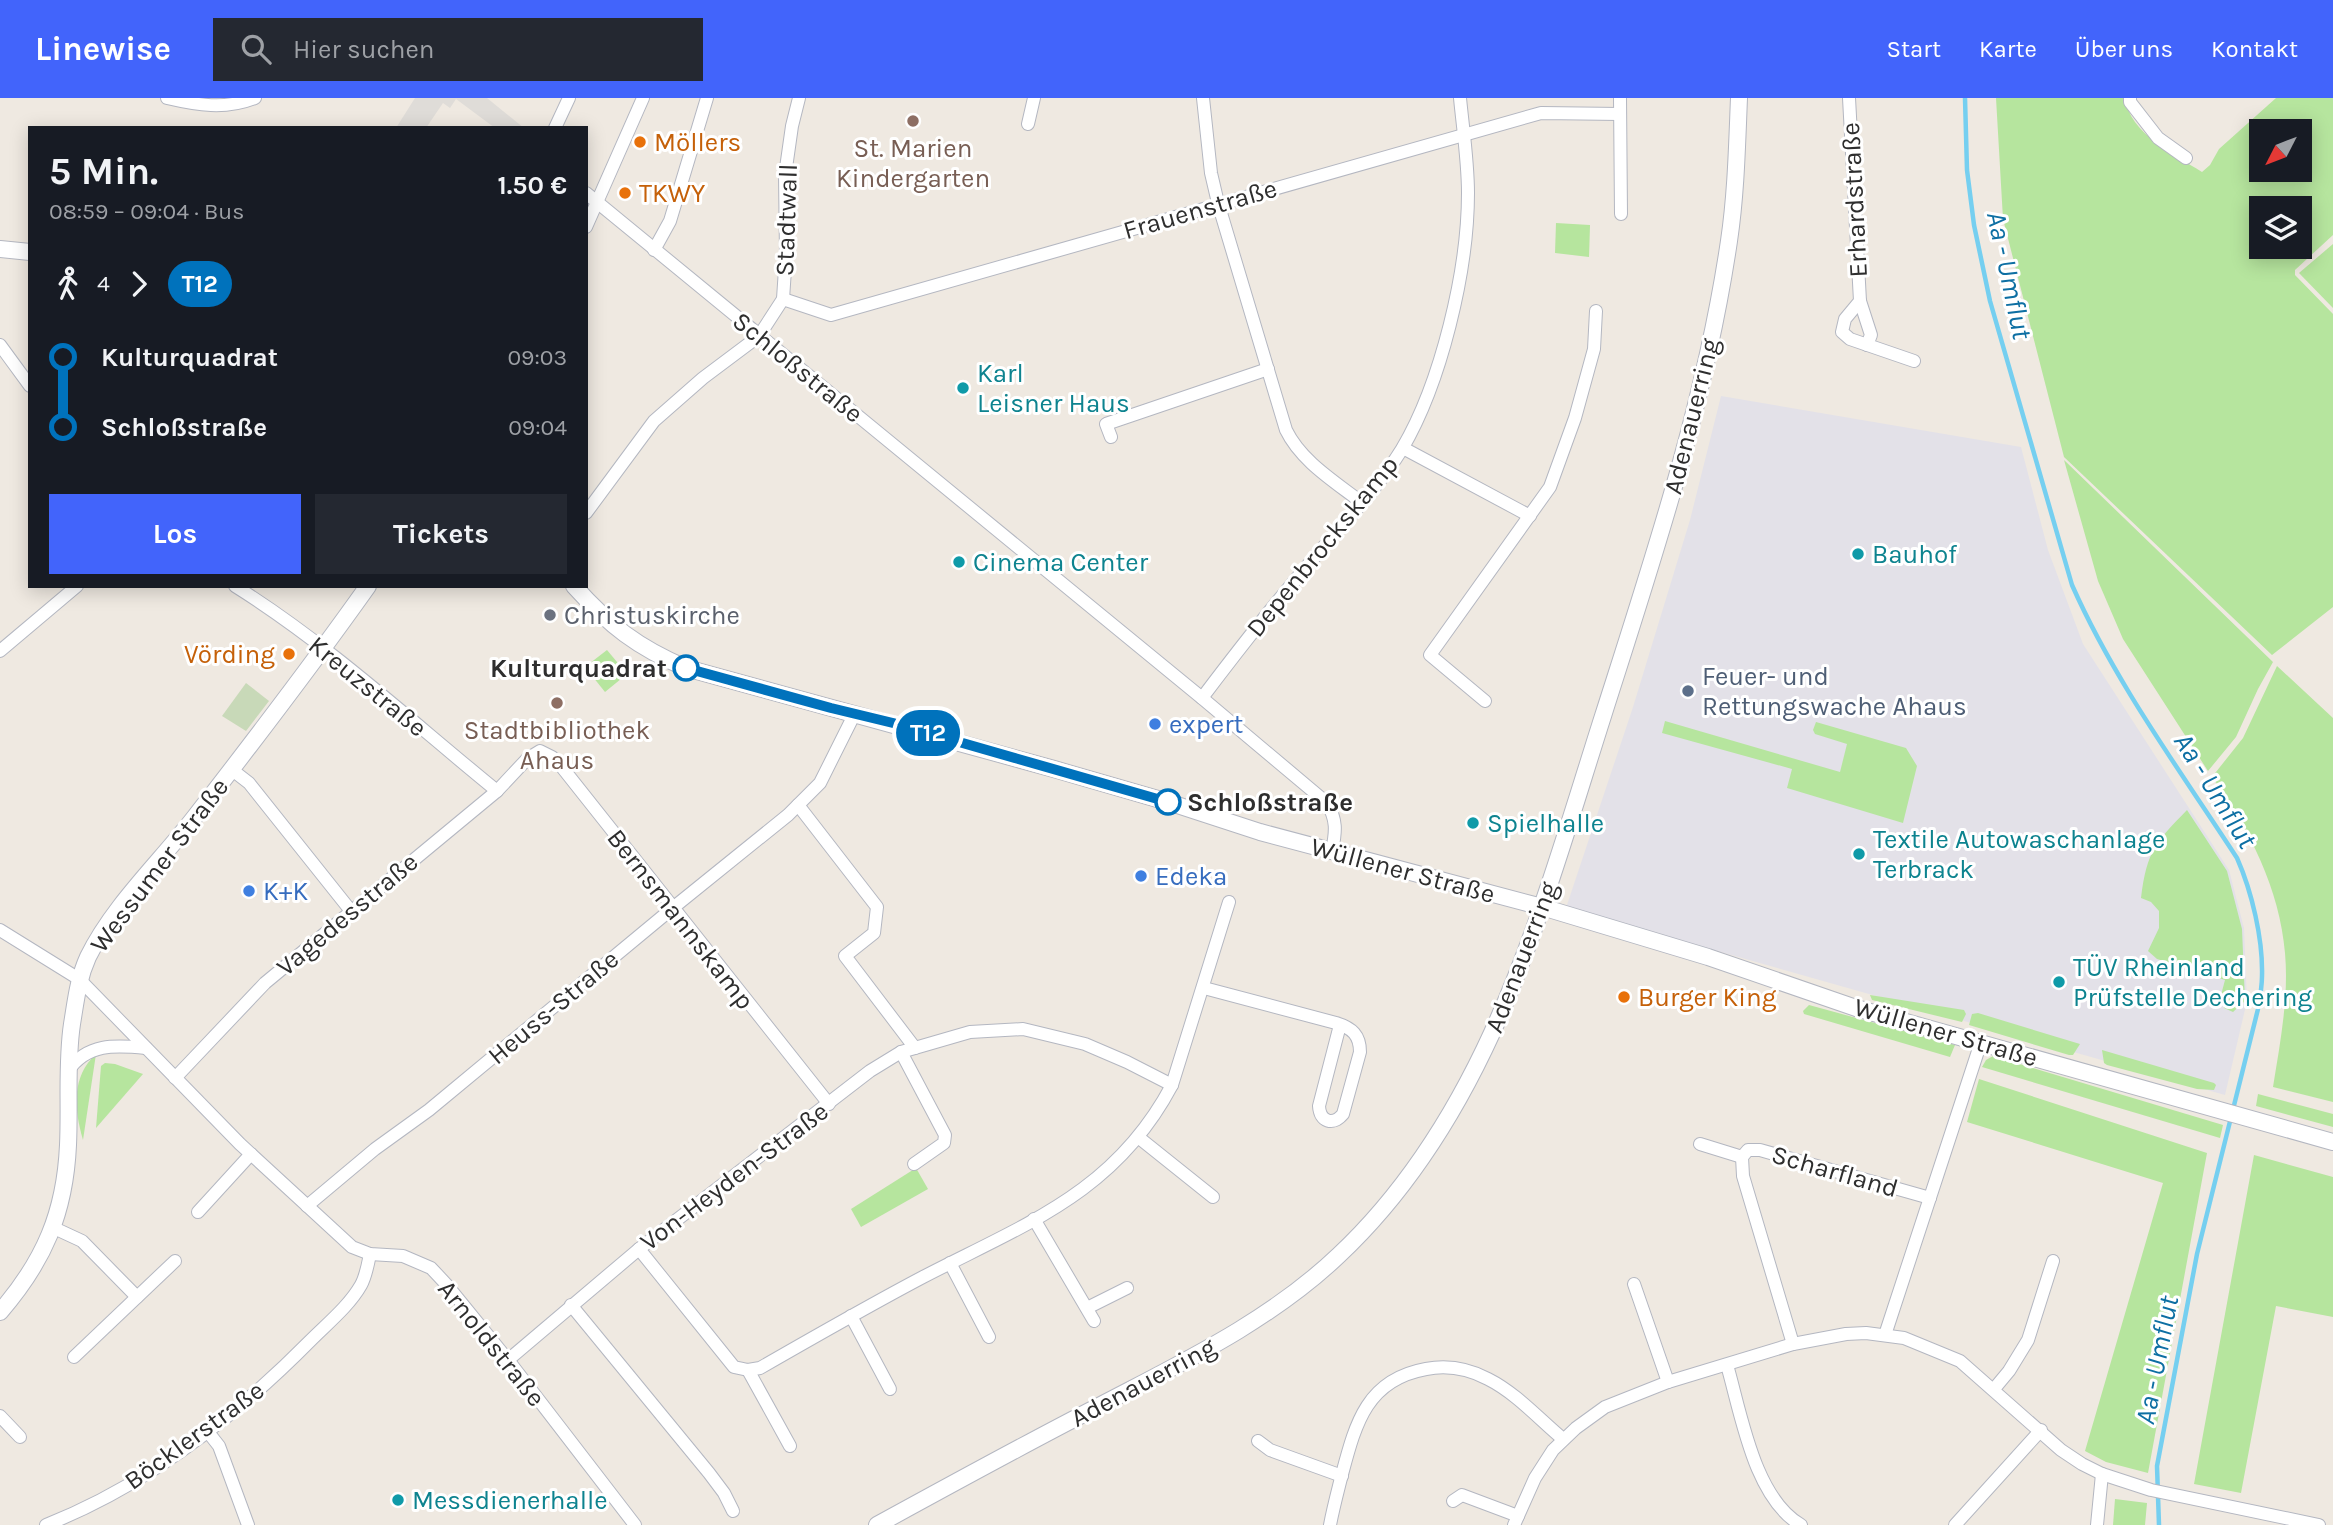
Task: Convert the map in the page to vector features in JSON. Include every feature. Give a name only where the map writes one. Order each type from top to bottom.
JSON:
[{"type":"main road","name":"Adenauerring","points":[[877,1525],[1230,1335],[1287,1297],[1339,1256],[1403,1185],[1470,1083],[1504,1008],[1542,907],[1656,549],[1700,392],[1729,239],[1739,98]]},
{"type":"main road","points":[[0,249],[28,252]]},
{"type":"main road","name":"Wessumer Straße","points":[[0,1312],[37,1264],[54,1228],[66,1175],[68,1072],[79,979],[95,945],[116,913],[324,649],[367,588]]},
{"type":"main road","name":"Wüllener Straße","points":[[576,588],[628,637],[658,656],[686,668],[854,715],[905,726],[1168,802],[1260,832],[1542,907],[1708,957],[1856,1008],[2333,1142]]},
{"type":"street","points":[[166,98],[203,106],[236,104],[255,98]]},
{"type":"street","points":[[556,126],[569,98]]},
{"type":"street","points":[[588,223],[643,98]]},
{"type":"street","points":[[654,250],[670,221],[707,98]]},
{"type":"street","name":"Stadtwall","points":[[759,336],[783,299],[786,254],[785,175],[799,98]]},
{"type":"street","points":[[1028,124],[1034,98]]},
{"type":"street","points":[[1203,98],[1211,173],[1218,203],[1286,429],[1293,444],[1304,456],[1362,502]]},
{"type":"street","name":"Depenbrockskamp","points":[[1202,698],[1270,609],[1385,475],[1419,415],[1437,366],[1462,261],[1468,194],[1460,98]]},
{"type":"street","points":[[1620,98],[1620,214]]},
{"type":"street","name":"Erhardstraße","points":[[1849,98],[1860,301],[1871,335],[1867,345]]},
{"type":"street","points":[[2130,98],[2130,102],[2158,138],[2186,158]]},
{"type":"street","name":"Frauenstraße","points":[[783,299],[831,316],[1218,203],[1541,113],[1620,114]]},
{"type":"street","name":"Schloßstraße","points":[[588,195],[1202,698],[1326,803],[1334,816],[1336,830],[1332,850]]},
{"type":"street","name":"Erhardstraße","points":[[1860,301],[1844,319],[1842,332],[1850,339],[1914,361]]},
{"type":"street","points":[[1485,701],[1430,655],[1550,487],[1575,418],[1594,349],[1596,311]]},
{"type":"street","points":[[588,510],[654,421],[703,378],[759,336]]},
{"type":"street","points":[[0,345],[28,383]]},
{"type":"street","points":[[1111,437],[1106,424],[1268,369]]},
{"type":"street","points":[[1402,447],[1530,516]]},
{"type":"street","points":[[0,651],[75,588]]},
{"type":"street","name":"Kreuzstraße","points":[[238,588],[277,613],[324,649],[497,791]]},
{"type":"street","name":"Heuss-Straße","points":[[307,1206],[375,1149],[429,1110],[798,806],[820,783],[854,715]]},
{"type":"street","name":"Bernsmannskamp","points":[[527,759],[540,751],[552,757],[830,1104]]},
{"type":"street","name":"Vagedesstraße","points":[[175,1078],[265,983],[497,791],[527,759]]},
{"type":"street","points":[[231,769],[249,783],[351,911]]},
{"type":"street","points":[[798,806],[877,907],[874,933],[845,957],[915,1048]]},
{"type":"street","points":[[639,1249],[733,1367],[748,1370],[760,1368],[850,1316],[1080,1192],[1105,1172],[1138,1137],[1157,1112],[1172,1085],[1229,902]]},
{"type":"street","name":"Arnoldstraße","points":[[0,930],[79,979],[251,1154],[352,1247],[370,1254],[403,1256],[430,1268],[508,1360],[635,1525]]},
{"type":"street","points":[[1204,988],[1348,1027],[1356,1034],[1360,1042],[1360,1052],[1343,1114],[1338,1121],[1331,1123],[1320,1115],[1320,1106],[1340,1025]]},
{"type":"street","name":"Von-Heyden-Straße","points":[[508,1360],[639,1249],[870,1071],[901,1052],[970,1032],[1023,1029],[1084,1044],[1172,1085]]},
{"type":"street","name":"Scharfland","points":[[1885,1335],[1981,1042]]},
{"type":"street","points":[[68,1072],[75,1061],[96,1048],[146,1048]]},
{"type":"street","points":[[901,1052],[945,1135],[944,1143],[914,1164]]},
{"type":"street","points":[[1138,1137],[1213,1198]]},
{"type":"street","name":"Scharfland","points":[[1700,1144],[1742,1157]]},
{"type":"street","name":"Scharfland","points":[[1793,1344],[1742,1176],[1742,1157],[1748,1150],[1760,1150],[1930,1198]]},
{"type":"street","points":[[198,1212],[251,1154]]},
{"type":"street","points":[[1034,1219],[1094,1321]]},
{"type":"street","points":[[54,1228],[82,1241],[137,1297]]},
{"type":"street","name":"Böcklerstraße","points":[[46,1525],[121,1490],[208,1432],[287,1365],[349,1301],[363,1283],[370,1254]]},
{"type":"street","points":[[74,1357],[175,1261]]},
{"type":"street","points":[[1994,1389],[2015,1363],[2028,1340],[2053,1261]]},
{"type":"street","points":[[950,1263],[989,1337]]},
{"type":"street","points":[[1634,1284],[1668,1382]]},
{"type":"street","points":[[1087,1308],[1127,1288]]},
{"type":"street","points":[[571,1305],[709,1473],[733,1511]]},
{"type":"street","points":[[850,1316],[890,1389]]},
{"type":"street","points":[[1453,1501],[1462,1495],[1516,1520],[1535,1478],[1563,1439],[1605,1407],[1668,1382],[1793,1344],[1846,1334],[1885,1335],[1912,1341],[1960,1361],[2072,1457],[2102,1474],[2151,1490],[2319,1525]]},
{"type":"street","points":[[1727,1365],[1766,1486],[1776,1504],[1801,1525]]},
{"type":"street","points":[[1330,1525],[1349,1447],[1369,1401],[1391,1382],[1418,1371],[1434,1368],[1464,1369],[1490,1380],[1563,1439]]},
{"type":"street","points":[[748,1370],[790,1446]]},
{"type":"street","points":[[0,1416],[20,1437]]},
{"type":"street","points":[[1955,1525],[2041,1430]]},
{"type":"street","points":[[208,1432],[219,1446],[248,1525]]},
{"type":"street","points":[[1258,1441],[1270,1450],[1342,1476]]},
{"type":"street","points":[[2098,1525],[2102,1474]]},
{"type":"shaded area","points":[[415,98],[487,98],[522,126],[492,126],[456,99],[450,108],[443,103],[427,126],[397,126]]},
{"type":"shaded area","points":[[1721,396],[2021,447],[2048,550],[2083,644],[2229,870],[2244,928],[2247,1001],[2225,1095],[1566,908],[1633,707],[1690,520]]},
{"type":"green space","points":[[1996,98],[2125,98],[2135,122],[2144,132],[2202,172],[2210,165],[2219,149],[2249,122],[2249,182],[2312,182],[2312,119],[2253,119],[2276,98],[2333,98],[2333,235],[2312,254],[2312,196],[2249,196],[2249,259],[2307,259],[2295,270],[2295,275],[2333,314],[2333,607],[2272,655],[2064,457],[2003,219]]},
{"type":"green space","points":[[1556,223],[1590,225],[1589,257],[1555,253]]},
{"type":"green space","points":[[2333,244],[2333,308],[2299,273]]},
{"type":"green space","points":[[2064,460],[2273,662],[2236,737],[2208,771],[2123,639],[2098,581]]},
{"type":"green space","points":[[607,650],[627,674],[605,692],[585,667]]},
{"type":"green space","points":[[2277,666],[2333,718],[2333,1102],[2273,1087],[2286,987],[2282,929],[2269,883],[2250,838],[2212,777],[2243,738]]},
{"type":"green space","points":[[246,683],[269,701],[246,731],[222,716]]},
{"type":"green space","points":[[1665,721],[1840,772],[1847,744],[1815,734],[1813,730],[1816,722],[1906,748],[1917,766],[1903,823],[1787,788],[1792,769],[1662,733]]},
{"type":"green space","points":[[2187,810],[2227,871],[2242,929],[2245,1001],[2233,1012],[2224,1008],[2221,995],[2225,980],[2157,959],[2148,951],[2159,928],[2159,911],[2151,902],[2141,898],[2146,869],[2160,840]]},
{"type":"green space","points":[[1870,995],[1964,1010],[1966,1014],[1962,1022],[1872,1000]]},
{"type":"green space","points":[[1809,1005],[1955,1045],[1950,1057],[1804,1014],[1803,1011]]},
{"type":"green space","points":[[1978,1013],[2080,1044],[2073,1055],[2069,1055],[1969,1025],[1972,1014]]},
{"type":"green space","points":[[2102,1050],[2216,1085],[2214,1090],[2197,1089],[2107,1065],[2104,1063]]},
{"type":"green space","points":[[96,1054],[83,1140],[77,1094],[82,1073]]},
{"type":"green space","points":[[1993,1056],[2223,1125],[2220,1138],[1982,1067],[1986,1060]]},
{"type":"green space","points":[[105,1063],[143,1074],[96,1128],[101,1066]]},
{"type":"green space","points":[[1979,1079],[2207,1153],[2148,1473],[2106,1462],[2085,1451],[2163,1183],[1967,1122]]},
{"type":"green space","points":[[2258,1094],[2333,1114],[2333,1127],[2256,1106]]},
{"type":"green space","points":[[2254,1155],[2333,1177],[2333,1317],[2276,1306],[2241,1493],[2194,1484]]},
{"type":"green space","points":[[916,1168],[928,1189],[861,1227],[851,1209]]},
{"type":"green space","points":[[2115,1499],[2147,1503],[2145,1525],[2113,1525]]},
{"type":"waterway","name":"Aa - Umflut","points":[[1965,98],[1967,170],[1974,225],[1990,301],[2072,585],[2128,691],[2237,858],[2252,901],[2261,947],[2262,980],[2258,1009],[2197,1254],[2157,1466],[2159,1525]]},
{"type":"bus line","name":"T12","points":[[686,668],[854,715],[893,723],[1168,802]]},
{"type":"place","name":"St. Marien Kindergarten","points":[[913,121]]},
{"type":"place","name":"Möllers","points":[[640,142]]},
{"type":"place","name":"TKWY","points":[[625,193]]},
{"type":"place","name":"Karl Leisner Haus","points":[[963,388]]},
{"type":"place","name":"Bauhof","points":[[1858,554]]},
{"type":"place","name":"Cinema Center","points":[[959,562]]},
{"type":"place","name":"Christuskirche","points":[[550,615]]},
{"type":"place","name":"Vörding","points":[[289,654]]},
{"type":"place","name":"Kulturquadrat","points":[[686,668]]},
{"type":"place","name":"Feuer- und Rettungswache Ahaus","points":[[1688,691]]},
{"type":"place","name":"Stadtbibliothek Ahaus","points":[[557,703]]},
{"type":"place","name":"expert","points":[[1155,724]]},
{"type":"place","name":"Schloßstraße","points":[[1168,802]]},
{"type":"place","name":"Spielhalle","points":[[1473,823]]},
{"type":"place","name":"Textile Autowaschanlage Terbrack","points":[[1859,854]]},
{"type":"place","name":"Edeka","points":[[1141,876]]},
{"type":"place","name":"K+K","points":[[249,891]]},
{"type":"place","name":"TÜV Rheinland Prüfstelle Dechering","points":[[2059,982]]},
{"type":"place","name":"Burger King","points":[[1624,997]]},
{"type":"place","name":"Messdienerhalle","points":[[398,1500]]}]
